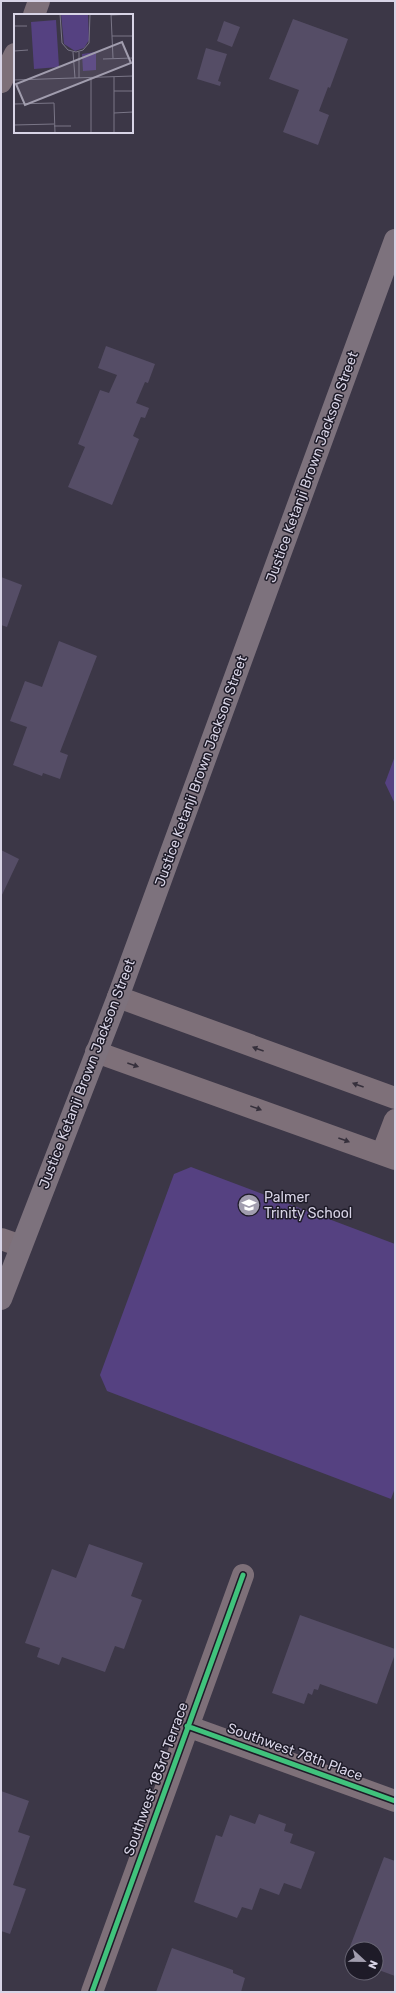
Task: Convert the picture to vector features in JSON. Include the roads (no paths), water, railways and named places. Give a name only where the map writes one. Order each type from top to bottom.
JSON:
[{"type":"main road","name":"Justice Ketanji Brown Jackson Street","points":[[1,1299],[118,997],[395,240]]},
{"type":"street","points":[[34,14],[39,1]]},
{"type":"street","points":[[1,82],[14,56]]},
{"type":"street","points":[[118,997],[395,1098]]},
{"type":"street","points":[[96,1052],[388,1157],[395,1120]]},
{"type":"street","points":[[1,1239],[21,1246]]},
{"type":"street","name":"Southwest 183rd Terrace","points":[[92,1992],[187,1726],[243,1575]]},
{"type":"street","name":"Southwest 78th Place","points":[[187,1726],[395,1801]]},
{"type":"place","name":"Palmer Trinity School","points":[[249,1205]]}]
